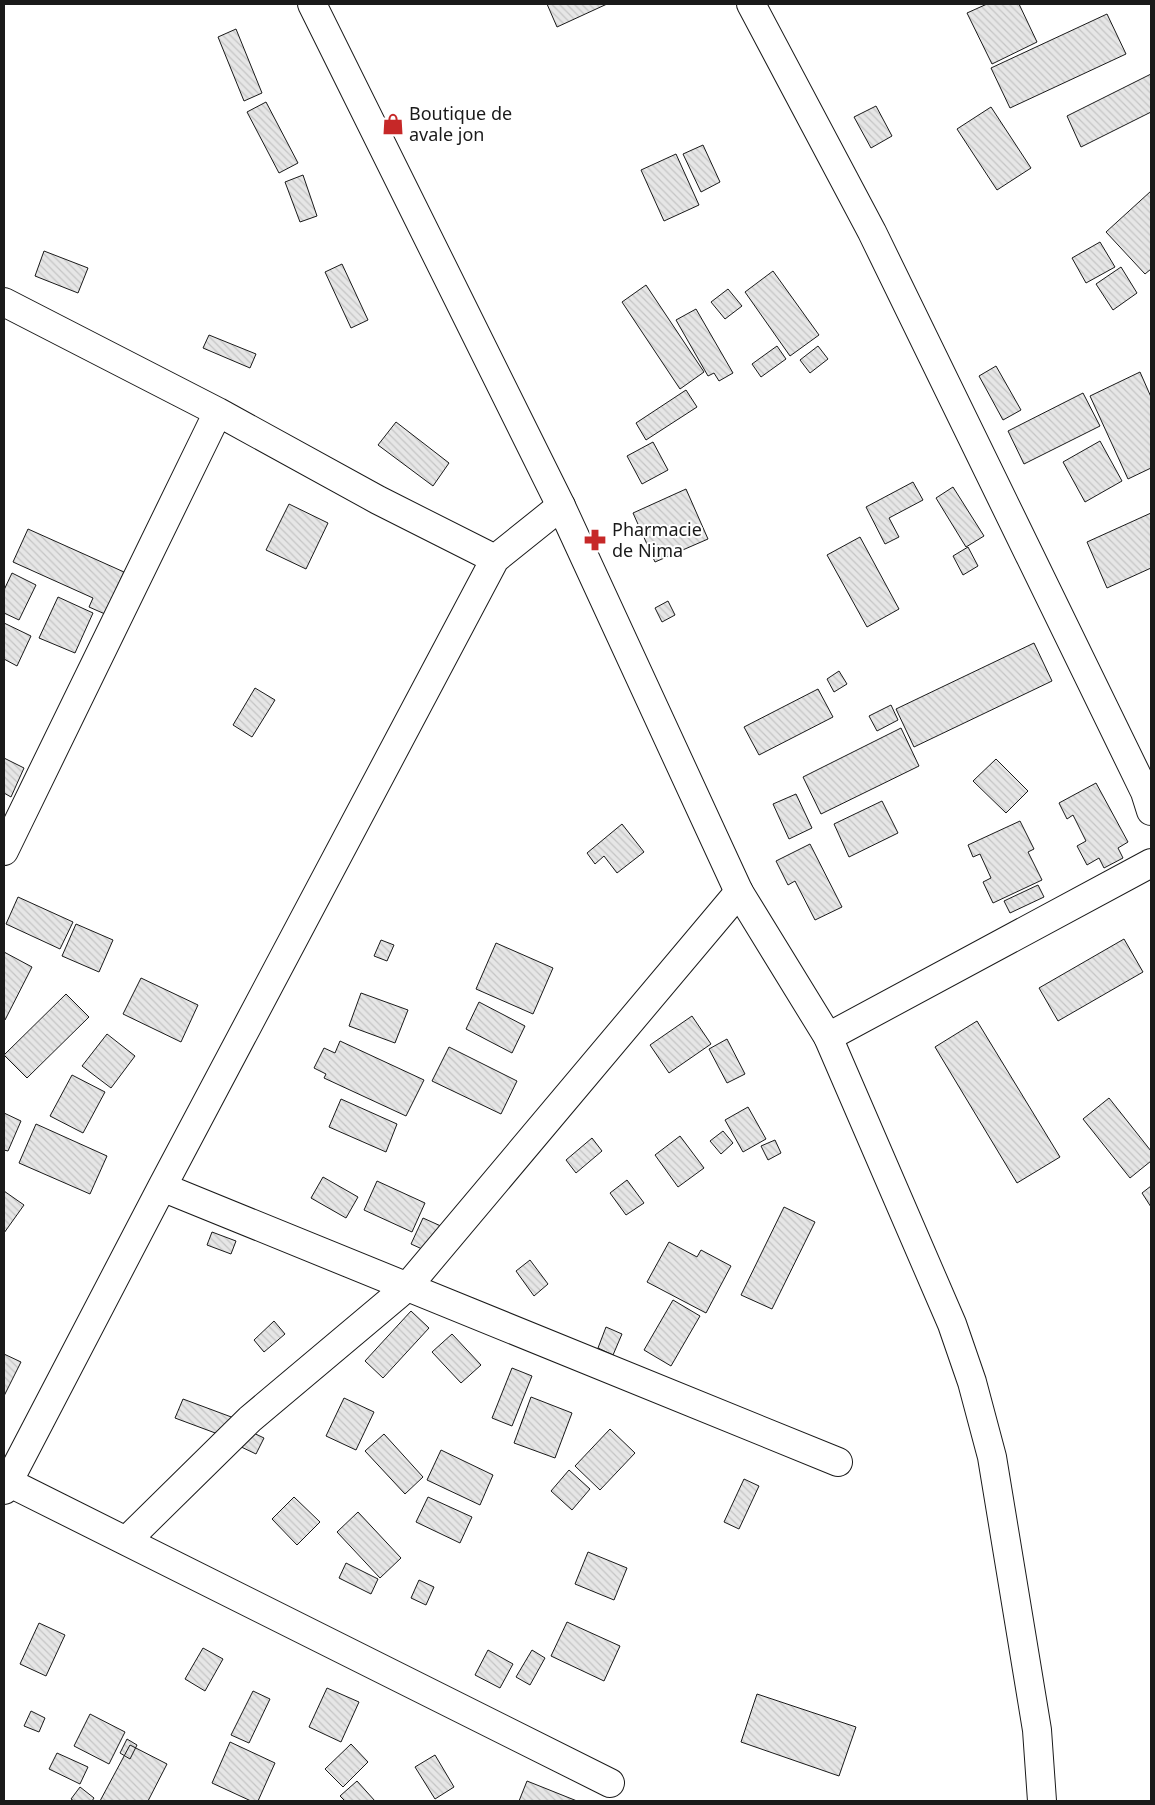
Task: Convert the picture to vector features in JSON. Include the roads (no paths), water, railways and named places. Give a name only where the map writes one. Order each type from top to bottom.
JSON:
[{"type":"street","points":[[312,4],[561,506],[738,892],[828,1037],[924,1255],[952,1324],[972,1382],[992,1457],[1037,1730],[1042,1801]]},
{"type":"street","points":[[751,4],[872,232],[1145,792],[1151,811]]},
{"type":"street","points":[[4,302],[218,412],[378,500],[495,559]]},
{"type":"street","points":[[4,851],[218,412]]},
{"type":"street","points":[[561,506],[495,559],[5,1484],[126,1541],[610,1783]]},
{"type":"street","points":[[828,1037],[1151,864]]},
{"type":"street","points":[[126,1541],[250,1419],[407,1287],[738,892]]},
{"type":"street","points":[[162,1186],[838,1462]]},
{"type":"place","name":"Boutique de avale jon","points":[[393,124]]},
{"type":"place","name":"Pharmacie de Nima","points":[[595,540]]}]
